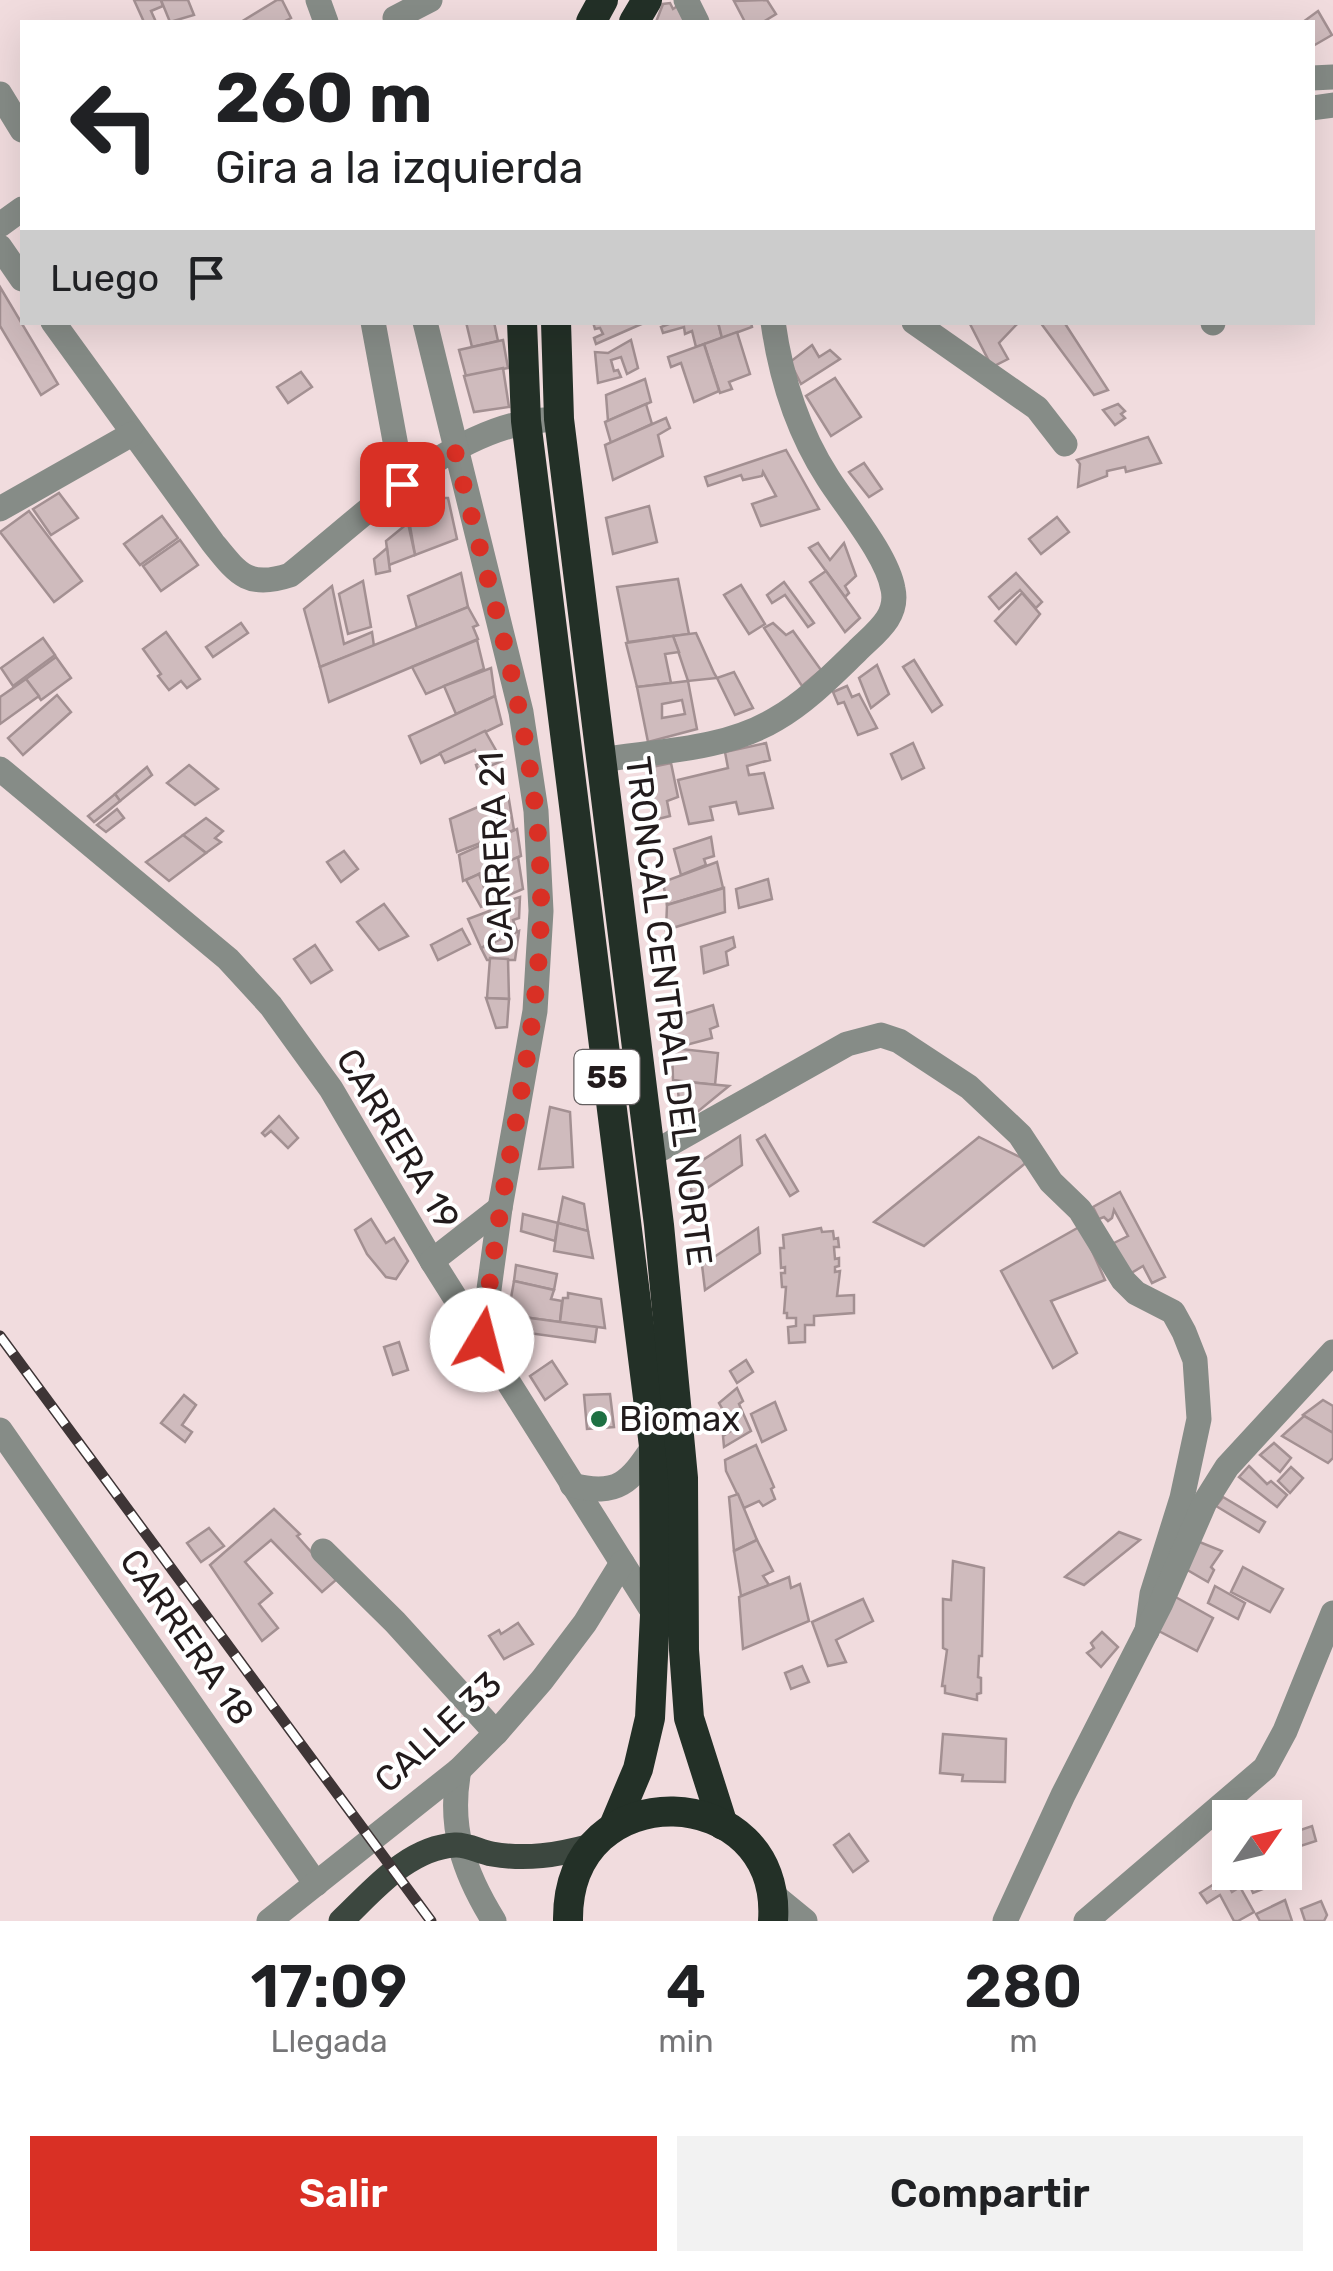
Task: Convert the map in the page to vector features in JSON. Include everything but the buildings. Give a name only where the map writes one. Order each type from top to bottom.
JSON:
[{"type":"highway","name":"TRONCAL CENTRAL DEL NORTE","points":[[522,325],[526,422],[654,1446],[655,1616],[650,1718],[631,1791],[602,1836]]},
{"type":"highway","name":"TRONCAL CENTRAL DEL NORTE","points":[[556,325],[559,419],[650,1155],[683,1478],[684,1650],[689,1718],[723,1824]]},
{"type":"highway","name":"55","points":[[568,1921],[572,1883],[602,1836],[644,1813],[676,1810],[723,1824],[755,1854],[772,1908]]},
{"type":"main road","points":[[341,1921],[394,1870],[438,1849],[458,1844],[490,1854],[524,1858],[558,1855],[602,1836]]},
{"type":"street","points":[[395,18],[430,0]]},
{"type":"street","points":[[0,94],[20,127]]},
{"type":"street","points":[[0,248],[20,276]]},
{"type":"street","points":[[55,325],[235,570],[251,580],[268,582],[290,575],[402,484],[455,451],[507,426],[559,419]]},
{"type":"street","points":[[374,325],[402,484]]},
{"type":"street","name":"CARRERA 21","points":[[425,325],[521,712],[536,812],[541,911],[535,1011],[500,1208],[482,1340]]},
{"type":"street","points":[[600,760],[740,736],[776,720],[884,626],[894,607],[893,587],[880,560],[804,437],[789,402],[774,325]]},
{"type":"street","points":[[918,325],[1037,408],[1065,444]]},
{"type":"street","points":[[0,509],[132,434]]},
{"type":"street","name":"CARRERA 19","points":[[0,769],[228,960],[270,1006],[332,1090],[432,1260],[655,1616]]},
{"type":"street","points":[[650,1155],[847,1044],[881,1035],[899,1040],[969,1087],[1000,1115],[1052,1182],[1080,1210],[1122,1280],[1136,1293],[1173,1312],[1194,1360],[1198,1420],[1182,1498],[1152,1594],[1147,1630]]},
{"type":"street","points":[[432,1260],[500,1208]]},
{"type":"street","points":[[1004,1921],[1147,1630],[1205,1502],[1227,1467],[1333,1352]]},
{"type":"street","name":"CARRERA 18","points":[[0,1430],[316,1884]]},
{"type":"street","points":[[572,1485],[592,1490],[613,1488],[632,1478],[654,1446]]},
{"type":"street","points":[[323,1551],[395,1622],[496,1733]]},
{"type":"street","name":"CALLE 33","points":[[269,1921],[459,1770],[496,1733],[574,1637],[622,1563]]},
{"type":"street","points":[[1086,1921],[1265,1768],[1285,1732],[1333,1613]]},
{"type":"street","points":[[459,1770],[454,1818],[458,1844],[468,1874],[494,1921]]},
{"type":"street","points":[[772,1908],[805,1921]]},
{"type":"railway","points":[[0,1336],[431,1921]]},
{"type":"place","name":"Biomax","points":[[599,1419]]},
{"type":"route","points":[[402,484],[455,451],[521,712],[536,812],[541,911],[535,1011],[500,1208],[482,1340]]}]
